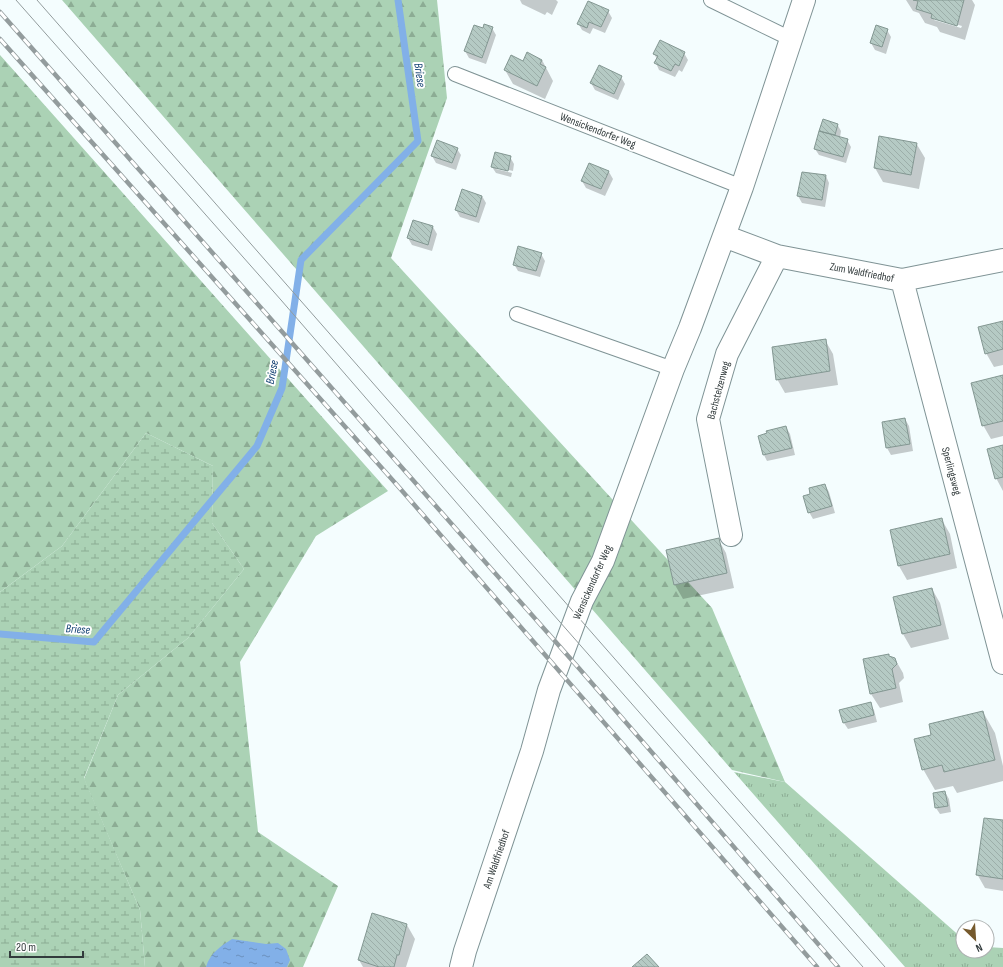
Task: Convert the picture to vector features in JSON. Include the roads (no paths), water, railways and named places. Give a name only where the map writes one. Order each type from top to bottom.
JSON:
[{"type":"street","name":"Wensickendorfer Weg","points":[[532,751],[554,675],[582,601],[603,561],[673,369],[690,328],[742,186],[804,0]]},
{"type":"street","name":"Zum Waldfriedhof","points":[[724,236],[777,256],[902,280],[1003,260]]},
{"type":"street","name":"Bachstelzenweg","points":[[731,535],[708,419],[727,354],[777,256]]},
{"type":"street","name":"Sperlingsweg","points":[[902,280],[1003,663]]},
{"type":"street","name":"Am Waldfriedhof","points":[[461,967],[532,751]]},
{"type":"lane","points":[[710,0],[791,39]]},
{"type":"lane","name":"Wensickendorfer Weg","points":[[455,74],[742,186]]},
{"type":"lane","points":[[517,314],[673,369]]},
{"type":"water","points":[[232,939],[266,944],[278,943],[286,949],[290,960],[287,967],[206,967],[213,954]]},
{"type":"waterway","name":"Briese","points":[[0,634],[94,642],[257,446],[282,388],[301,260],[418,141],[398,0]]},
{"type":"tram line","points":[[16,0],[281,300],[552,613],[863,967]]},
{"type":"tram line","points":[[37,0],[885,967]]},
{"type":"railway","points":[[0,12],[577,666],[838,967]]},
{"type":"railway","points":[[0,39],[397,485],[817,967]]}]
